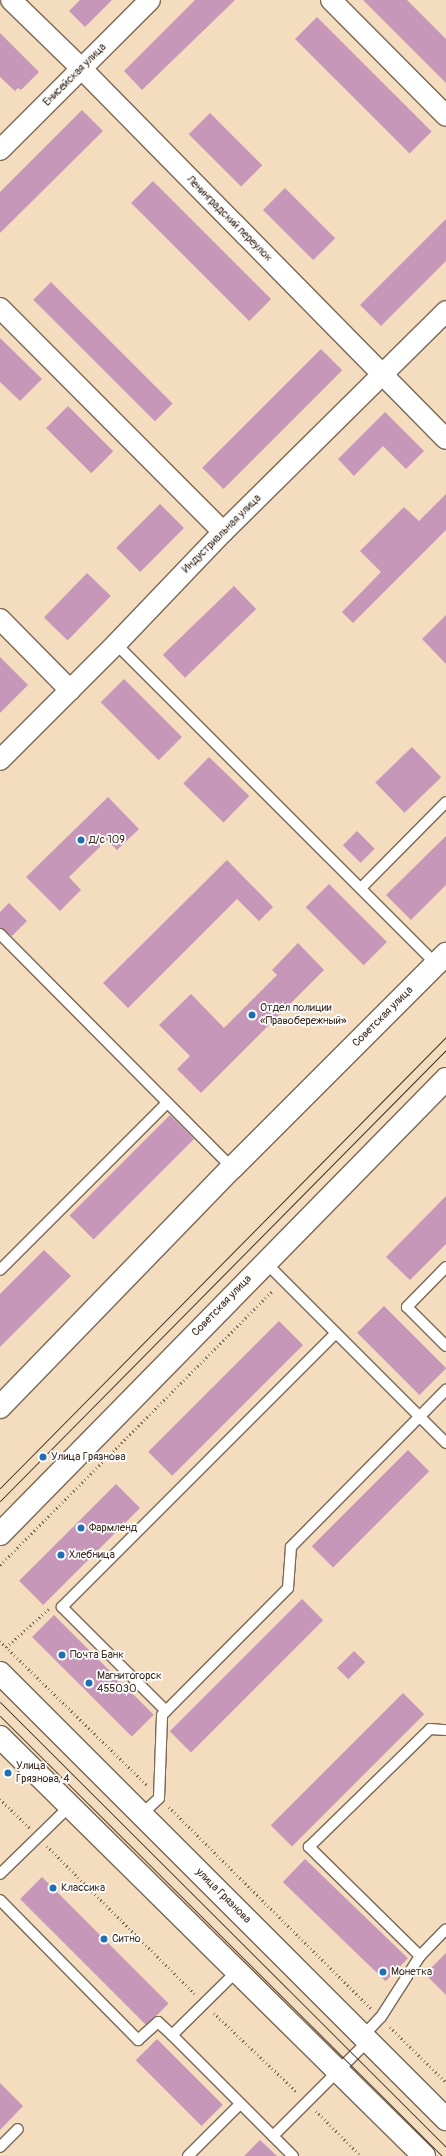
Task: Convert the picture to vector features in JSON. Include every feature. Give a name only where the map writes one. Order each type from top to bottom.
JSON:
[{"type":"main road","name":"Советская улица","points":[[0,1407],[232,1168],[441,959]]},
{"type":"main road","name":"Советская улица","points":[[0,1534],[446,1079]]},
{"type":"main road","name":"улица Грязнова","points":[[0,1673],[446,2119]]},
{"type":"main road","points":[[0,1737],[424,2156]]},
{"type":"street","name":"Ленинградский переулок","points":[[10,0],[81,68],[446,439]]},
{"type":"street","name":"Енисейская улица","points":[[0,150],[150,0]]},
{"type":"street","points":[[331,0],[446,116]]},
{"type":"street","points":[[0,308],[223,532]]},
{"type":"street","name":"Индустриальная улица","points":[[0,760],[116,644],[223,532],[446,312]]},
{"type":"street","points":[[0,619],[70,690]]},
{"type":"lane","points":[[116,644],[361,888],[441,959]]},
{"type":"lane","points":[[361,888],[446,802]]},
{"type":"lane","points":[[0,934],[232,1168]]},
{"type":"lane","points":[[0,1270],[167,1103]]},
{"type":"lane","points":[[265,1262],[446,1443]]},
{"type":"lane","points":[[446,1267],[407,1307],[446,1346]]},
{"type":"lane","points":[[166,1711],[62,1607],[336,1333]]},
{"type":"lane","points":[[142,1814],[159,1798],[162,1715],[288,1588],[291,1547],[446,1390]]},
{"type":"lane","points":[[420,1956],[310,1848],[430,1729],[446,1730]]},
{"type":"lane","points":[[0,1874],[70,1806]]},
{"type":"lane","points":[[0,1900],[138,2040],[158,2022],[293,2156]]},
{"type":"lane","points":[[273,2136],[338,2071],[366,2038],[381,2018],[420,1956],[446,1929]]},
{"type":"lane","points":[[172,2035],[237,1971]]},
{"type":"lane","points":[[188,2156],[240,2104]]},
{"type":"lane","points":[[0,2147],[18,2129]]},
{"type":"path","points":[[0,1565],[284,1280]]},
{"type":"path","points":[[6,1646],[48,1609],[62,1607]]},
{"type":"path","points":[[0,1641],[446,2082]]},
{"type":"path","points":[[0,1799],[204,2003],[361,2156]]},
{"type":"building","points":[[80,0],[112,0],[85,27],[69,11]]},
{"type":"building","points":[[195,0],[235,0],[142,90],[124,71]]},
{"type":"building","points":[[363,0],[407,0],[446,39],[446,83]]},
{"type":"building","points":[[317,17],[432,132],[410,153],[295,39]]},
{"type":"building","points":[[0,33],[39,72],[21,90],[18,88],[15,91],[0,77]]},
{"type":"building","points":[[82,110],[103,131],[0,233],[0,192]]},
{"type":"building","points":[[210,113],[262,165],[241,187],[189,134]]},
{"type":"building","points":[[153,181],[271,299],[249,321],[131,203]]},
{"type":"building","points":[[285,188],[335,238],[313,260],[263,210]]},
{"type":"building","points":[[446,219],[446,261],[381,326],[360,305]]},
{"type":"building","points":[[51,282],[173,404],[155,421],[33,300]]},
{"type":"building","points":[[0,338],[42,379],[20,401],[0,382]]},
{"type":"building","points":[[321,349],[342,370],[223,489],[202,468]]},
{"type":"building","points":[[68,406],[113,451],[91,473],[46,428]]},
{"type":"building","points":[[385,412],[424,451],[406,469],[383,446],[354,476],[338,459]]},
{"type":"building","points":[[446,494],[446,530],[353,623],[342,612],[381,572],[360,551],[404,507],[419,521]]},
{"type":"building","points":[[160,504],[184,528],[140,572],[116,548]]},
{"type":"building","points":[[87,573],[111,596],[68,641],[44,618]]},
{"type":"building","points":[[234,586],[256,609],[185,678],[163,655]]},
{"type":"building","points":[[446,615],[446,664],[422,639]]},
{"type":"building","points":[[0,657],[28,685],[0,713]]},
{"type":"building","points":[[124,679],[182,737],[159,760],[101,702]]},
{"type":"building","points":[[412,747],[441,777],[404,813],[375,782]]},
{"type":"building","points":[[209,757],[249,796],[224,823],[183,784]]},
{"type":"building","points":[[108,797],[139,829],[117,850],[107,840],[69,877],[81,890],[60,911],[26,877]]},
{"type":"building","points":[[357,831],[375,849],[361,863],[343,845]]},
{"type":"building","points":[[446,836],[446,885],[411,920],[386,895]]},
{"type":"building","points":[[227,860],[273,907],[259,921],[237,899],[128,1008],[103,983]]},
{"type":"building","points":[[329,884],[387,942],[364,965],[306,907]]},
{"type":"building","points":[[9,903],[27,921],[12,936],[0,928],[0,912]]},
{"type":"building","points":[[298,943],[324,970],[201,1093],[177,1069],[190,1056],[159,1025],[191,994],[224,1028],[277,975],[272,970]]},
{"type":"building","points":[[170,1115],[194,1139],[94,1239],[70,1215]]},
{"type":"building","points":[[446,1196],[446,1244],[410,1280],[386,1257]]},
{"type":"building","points":[[44,1250],[71,1276],[0,1347],[0,1294]]},
{"type":"building","points":[[384,1306],[446,1368],[419,1395],[357,1333]]},
{"type":"building","points":[[279,1321],[303,1345],[172,1476],[148,1452]]},
{"type":"building","points":[[408,1450],[429,1471],[333,1567],[312,1546]]},
{"type":"building","points":[[116,1484],[140,1508],[43,1605],[19,1581]]},
{"type":"building","points":[[302,1599],[323,1620],[191,1752],[170,1731]]},
{"type":"building","points":[[54,1615],[154,1715],[132,1737],[32,1637]]},
{"type":"building","points":[[354,1651],[365,1662],[348,1679],[337,1668]]},
{"type":"building","points":[[403,1693],[424,1714],[292,1846],[271,1825]]},
{"type":"building","points":[[305,1859],[408,1958],[386,1981],[283,1882]]},
{"type":"building","points":[[42,1877],[169,2004],[147,2025],[20,1899]]},
{"type":"building","points":[[446,1953],[446,1995],[425,1974]]},
{"type":"building","points":[[157,2039],[223,2105],[202,2126],[136,2060]]},
{"type":"building","points":[[0,2083],[23,2106],[0,2130]]},
{"type":"building","points":[[260,2140],[277,2156],[244,2156]]},
{"type":"tram line","points":[[0,1488],[446,1037]]},
{"type":"tram line","points":[[0,1501],[446,1050]]},
{"type":"tram line","points":[[0,1702],[446,2147]]},
{"type":"tram line","points":[[0,1716],[442,2156]]},
{"type":"place","name":"Д/с 109","points":[[81,840]]},
{"type":"place","name":"Отдел полиции «Правобережный»","points":[[252,1015]]},
{"type":"place","name":"Улица Грязнова","points":[[43,1457]]},
{"type":"place","name":"Фармленд","points":[[81,1528]]},
{"type":"place","name":"Хлебница","points":[[61,1555]]},
{"type":"place","name":"Почта Банк","points":[[62,1655]]},
{"type":"place","name":"Магнитогорск 455030","points":[[89,1683]]},
{"type":"place","name":"Улица Грязнова, 4","points":[[8,1773]]},
{"type":"place","name":"Классика","points":[[53,1888]]},
{"type":"place","name":"Ситно","points":[[104,1939]]},
{"type":"place","name":"Монетка","points":[[383,1972]]}]
